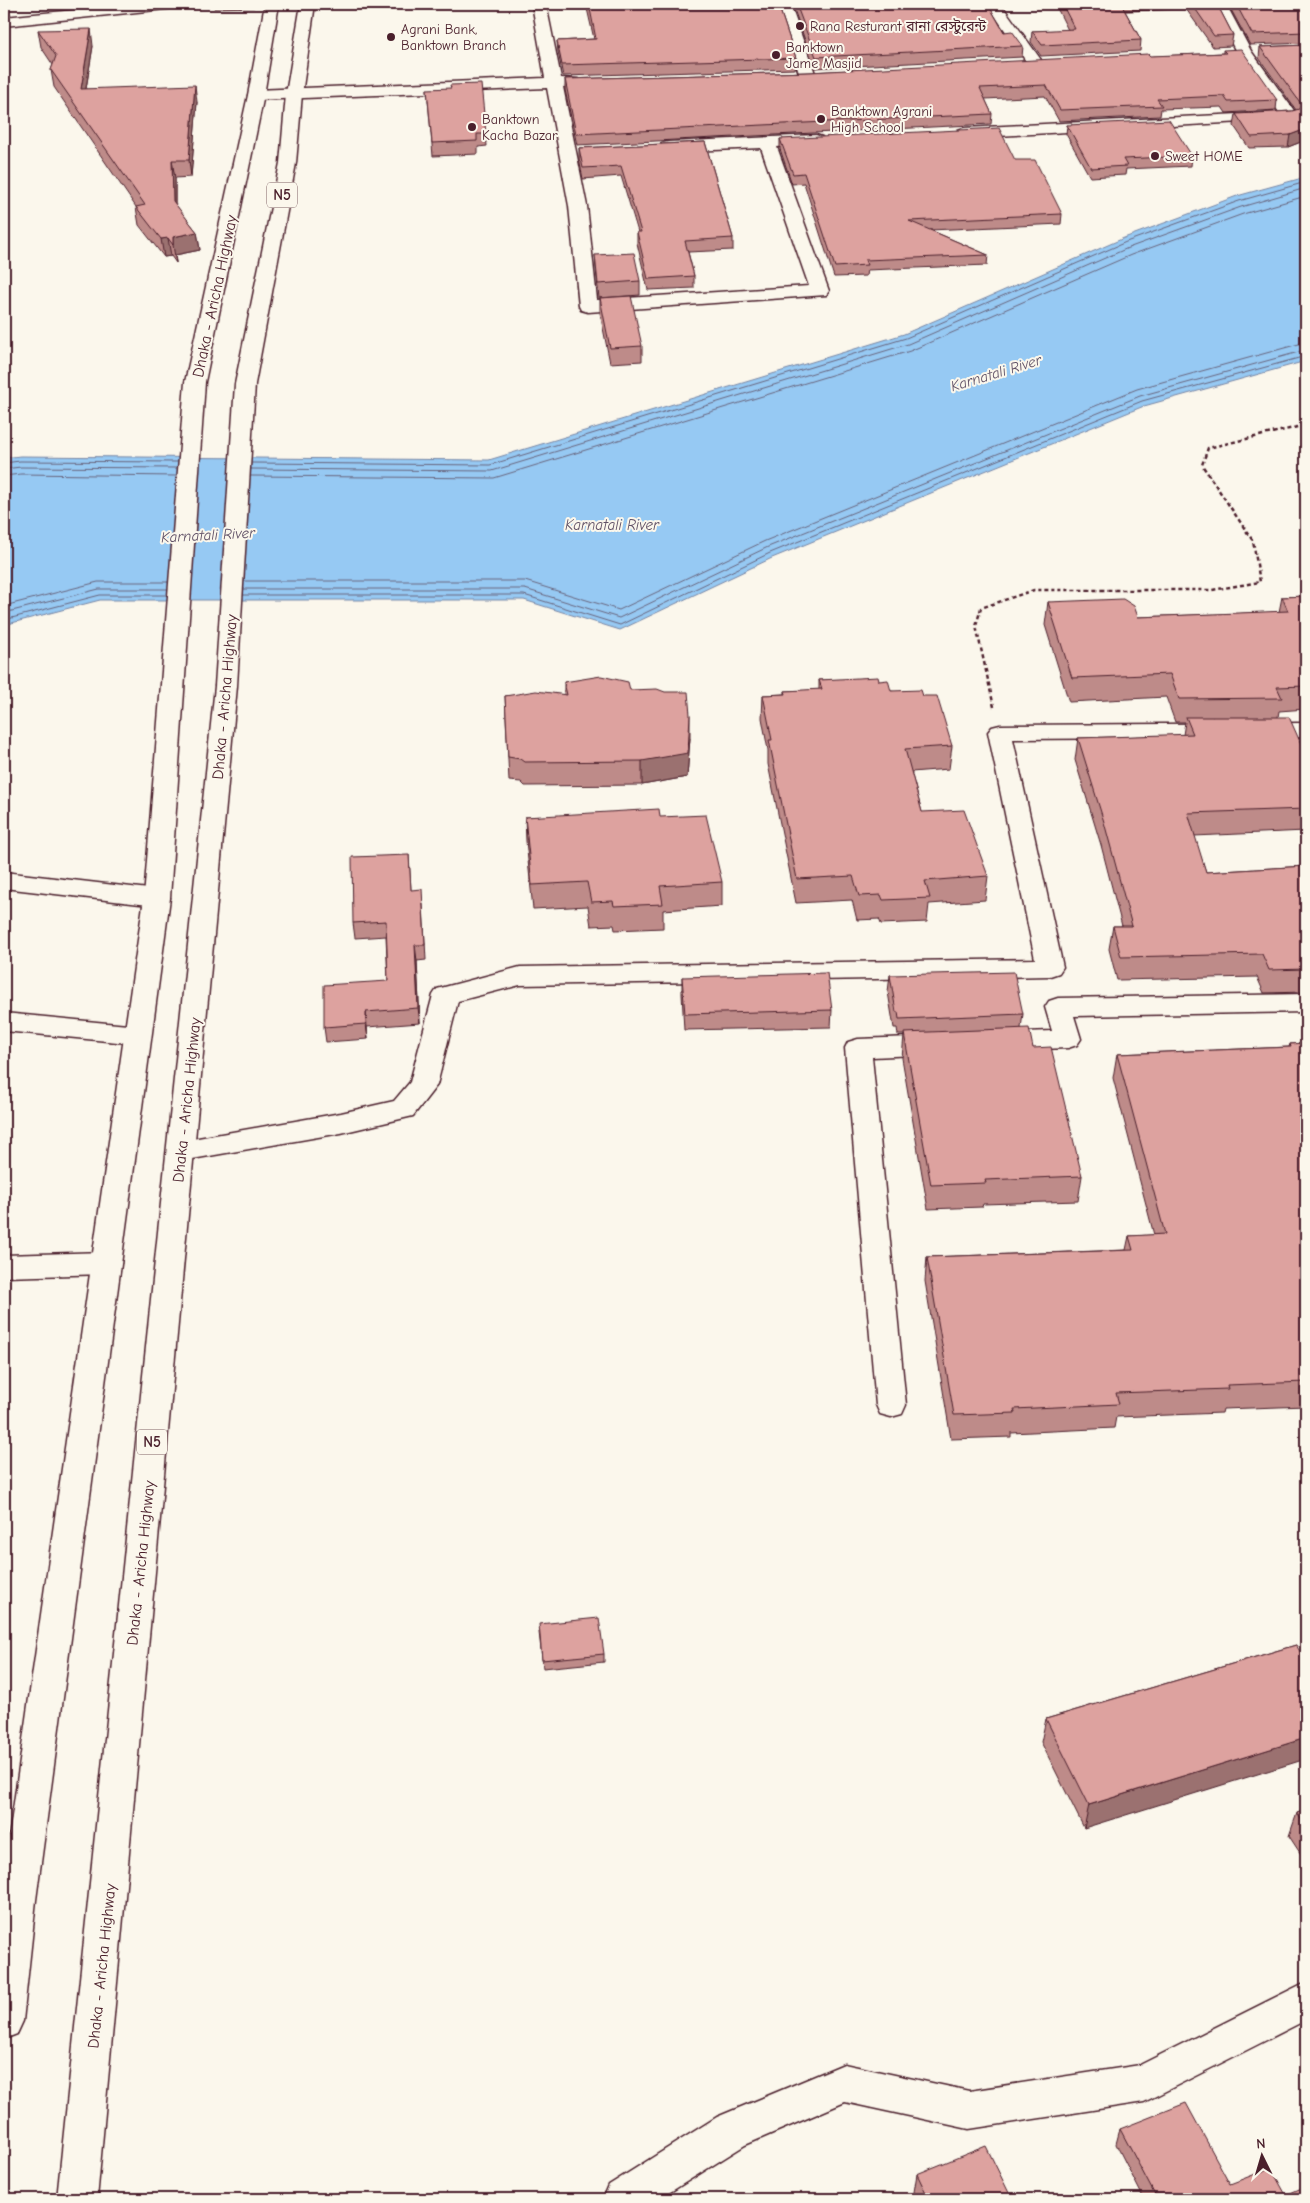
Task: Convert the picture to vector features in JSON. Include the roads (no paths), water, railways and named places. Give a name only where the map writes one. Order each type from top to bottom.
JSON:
[{"type":"main road","points":[[4,22],[175,4]]},
{"type":"main road","name":"Dhaka - Aricha Highway","points":[[4,2021],[18,1900],[157,898],[174,691],[195,382],[256,95],[272,4]]},
{"type":"main road","name":"Dhaka - Aricha Highway","points":[[77,2199],[226,686],[245,384],[288,163],[294,94],[308,4]]},
{"type":"main road","points":[[539,4],[556,83],[578,206],[588,306],[820,291],[766,143]]},
{"type":"main road","points":[[783,4],[808,76]]},
{"type":"main road","points":[[994,4],[1036,64]]},
{"type":"main road","points":[[944,134],[1290,116],[1244,52],[1219,4]]},
{"type":"main road","points":[[1224,54],[1262,52]]},
{"type":"main road","points":[[1016,65],[1056,63]]},
{"type":"main road","points":[[790,77],[828,75]]},
{"type":"main road","points":[[256,95],[585,82]]},
{"type":"main road","points":[[657,148],[836,139]]},
{"type":"main road","points":[[567,152],[587,151]]},
{"type":"main road","points":[[891,1405],[858,1048],[1068,1039],[1058,1007],[1000,732],[1306,730]]},
{"type":"main road","points":[[4,880],[157,898]]},
{"type":"main road","points":[[181,1151],[341,1123],[403,1109],[423,1085],[446,995],[520,976],[1050,967]]},
{"type":"main road","points":[[1058,1007],[1306,1003]]},
{"type":"main road","points":[[4,1022],[138,1035]]},
{"type":"main road","points":[[4,1266],[106,1263]]},
{"type":"main road","points":[[623,2199],[731,2131],[844,2084],[969,2110],[1144,2083],[1306,2000]]},
{"type":"water","name":"Karnatali River","points":[[1306,177],[1306,361],[1144,406],[772,558],[620,630],[524,600],[100,600],[4,625],[4,458],[20,456],[489,460],[904,334],[1124,238],[1237,196]]},
{"type":"place","name":"Rana Resturant রানা রেস্টুরেন্ট","points":[[800,26]]},
{"type":"place","name":"Agrani Bank, Banktown Branch","points":[[391,37]]},
{"type":"place","name":"Banktown Jame Masjid","points":[[776,55]]},
{"type":"place","name":"Banktown Agrani High School","points":[[821,119]]},
{"type":"place","name":"Banktown Kacha Bazar","points":[[472,127]]},
{"type":"place","name":"Sweet HOME","points":[[1155,156]]}]
